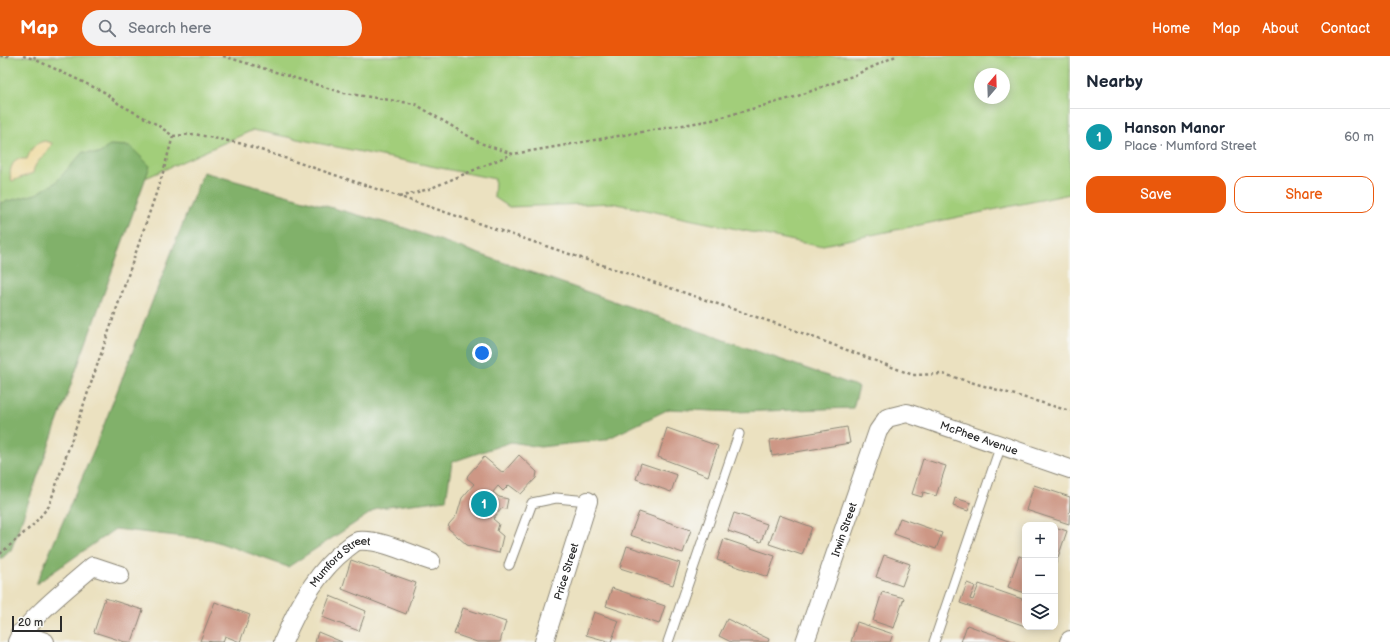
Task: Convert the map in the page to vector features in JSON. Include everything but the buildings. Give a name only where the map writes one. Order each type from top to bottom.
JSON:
[{"type":"street","name":"McPhee Avenue","points":[[887,418],[907,413],[1070,469]]},
{"type":"street","name":"Irwin Street","points":[[805,642],[878,431],[887,418]]},
{"type":"street","name":"Price Street","points":[[544,642],[588,501]]},
{"type":"street","name":"Mumford Street","points":[[283,642],[290,624],[312,586],[331,561],[356,541],[375,542],[432,561]]},
{"type":"street","points":[[19,638],[93,566],[120,575]]},
{"type":"street","points":[[19,638],[45,642]]},
{"type":"lane","points":[[668,642],[739,434]]},
{"type":"lane","points":[[934,642],[1001,445]]},
{"type":"lane","points":[[509,565],[532,503],[556,498],[588,501]]},
{"type":"path","points":[[0,56],[10,56]]},
{"type":"path","points":[[23,56],[34,58],[104,92],[119,104],[156,124],[173,136],[194,134],[243,144],[786,327],[913,375],[942,374],[1070,410]]},
{"type":"path","points":[[222,56],[344,93],[415,104],[480,143],[513,154]]},
{"type":"path","points":[[399,197],[429,189],[513,154],[712,120],[795,97],[855,75],[896,56]]},
{"type":"path","points":[[0,554],[33,525],[49,506],[162,176],[173,136]]},
{"type":"green space","points":[[0,56],[1070,56],[1070,194],[818,246],[612,203],[509,207],[494,197],[495,179],[253,130],[0,243]]},
{"type":"green space","points":[[110,145],[130,146],[150,166],[11,550],[0,560],[0,203],[36,194],[55,183],[83,152],[99,154]]},
{"type":"green space","points":[[203,172],[405,228],[859,387],[853,408],[735,412],[669,409],[605,440],[540,447],[511,442],[452,462],[446,500],[378,508],[288,567],[212,540],[115,529],[36,584],[96,445]]},
{"type":"sand","points":[[45,141],[52,143],[38,161],[33,173],[12,181],[10,172],[15,161],[17,159],[27,159],[33,147],[38,143]]},
{"type":"place","name":"Hanson Manor","points":[[484,504]]}]
